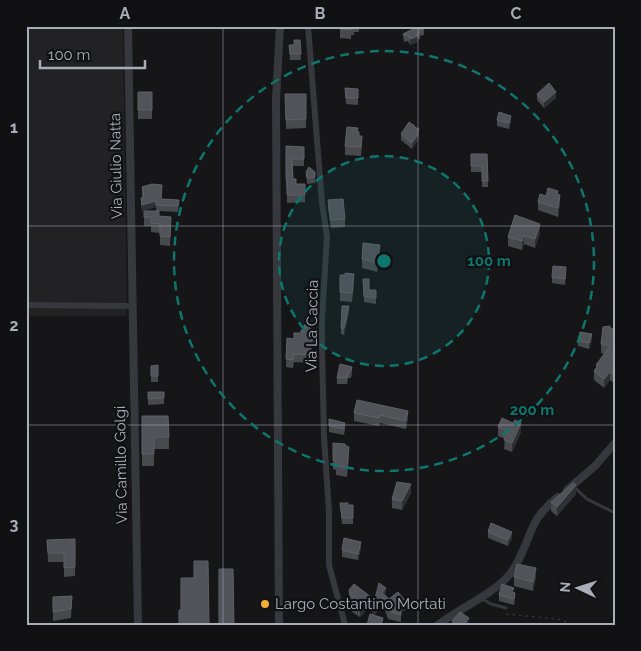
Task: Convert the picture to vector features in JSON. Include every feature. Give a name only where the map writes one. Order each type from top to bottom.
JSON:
[{"type":"street","name":"Via Giulio Natta","points":[[128,26],[132,306]]},
{"type":"street","points":[[280,26],[276,100],[280,625]]},
{"type":"street","name":"Via La Caccia","points":[[308,26],[322,203],[327,237],[322,348],[324,436],[330,512],[329,565],[345,625]]},
{"type":"street","points":[[26,305],[132,306]]},
{"type":"street","name":"Via Camillo Golgi","points":[[132,306],[138,625]]},
{"type":"street","points":[[438,625],[452,614],[480,598],[509,575],[517,564],[537,520],[549,504],[595,466],[615,443]]},
{"type":"lane","points":[[573,485],[587,498],[615,513]]},
{"type":"lane","points":[[480,598],[491,604],[506,608]]},
{"type":"path","points":[[502,613],[557,619],[576,625]]},
{"type":"shaded area","points":[[26,26],[123,26],[127,316],[26,316]]},
{"type":"building","points":[[340,26],[351,26],[351,30],[340,29]]},
{"type":"building","points":[[415,26],[423,26],[424,29],[420,30],[418,36],[410,39],[408,35],[404,36],[403,34],[415,28]]},
{"type":"building","points":[[294,40],[300,40],[301,54],[290,54],[289,45],[294,45]]},
{"type":"building","points":[[549,83],[556,92],[544,102],[537,94]]},
{"type":"building","points":[[345,88],[358,89],[358,98],[346,98]]},
{"type":"building","points":[[138,92],[152,92],[152,110],[138,110]]},
{"type":"building","points":[[285,94],[306,94],[306,119],[286,120]]},
{"type":"building","points":[[499,112],[511,116],[509,123],[497,120]]},
{"type":"building","points":[[409,122],[419,129],[412,143],[401,134]]},
{"type":"building","points":[[347,127],[358,128],[359,136],[362,136],[361,147],[345,146]]},
{"type":"building","points":[[286,146],[304,147],[304,159],[292,159],[293,179],[296,179],[296,184],[305,184],[305,195],[287,195]]},
{"type":"building","points":[[471,154],[487,154],[488,181],[482,181],[482,166],[471,166]]},
{"type":"building","points":[[309,167],[315,172],[315,177],[307,178],[306,172]]},
{"type":"building","points":[[152,184],[162,185],[161,199],[179,200],[178,206],[156,205],[156,201],[142,205],[141,198],[144,198],[142,187]]},
{"type":"building","points":[[548,188],[558,191],[557,194],[560,195],[558,208],[538,202],[540,194],[546,196]]},
{"type":"building","points":[[343,199],[345,219],[331,220],[328,200]]},
{"type":"building","points":[[144,211],[159,211],[159,216],[171,217],[170,237],[160,236],[160,224],[151,223],[151,217],[144,217]]},
{"type":"building","points":[[515,215],[540,224],[535,239],[524,235],[522,241],[508,237]]},
{"type":"building","points":[[363,243],[380,245],[377,263],[362,259]]},
{"type":"building","points":[[553,266],[566,267],[565,279],[552,277]]},
{"type":"building","points":[[345,273],[354,274],[352,293],[340,292],[340,275],[345,275]]},
{"type":"building","points":[[363,279],[369,279],[369,290],[376,290],[376,298],[364,296]]},
{"type":"building","points":[[342,306],[349,306],[344,328],[341,328]]},
{"type":"building","points":[[304,325],[310,325],[310,332],[315,332],[315,338],[311,338],[311,355],[294,354],[293,360],[286,359],[287,338],[294,339],[294,333],[301,333],[301,330],[304,330]]},
{"type":"building","points":[[610,326],[610,328],[615,329],[615,353],[611,356],[615,357],[615,375],[610,372],[604,379],[594,371],[599,364],[596,365],[610,346],[601,344],[603,327]]},
{"type":"building","points":[[580,332],[592,334],[589,343],[578,340]]},
{"type":"building","points":[[340,364],[352,367],[351,372],[348,372],[347,378],[337,378]]},
{"type":"building","points":[[158,365],[158,376],[151,376],[151,366]]},
{"type":"building","points":[[148,392],[164,392],[164,398],[148,399]]},
{"type":"building","points":[[357,400],[408,411],[406,421],[380,415],[379,418],[354,413]]},
{"type":"building","points":[[142,416],[168,416],[169,437],[154,437],[154,454],[142,454]]},
{"type":"building","points":[[502,418],[513,423],[515,420],[521,423],[512,443],[504,440],[508,431],[498,427]]},
{"type":"building","points":[[329,419],[345,423],[344,429],[329,426]]},
{"type":"building","points":[[333,443],[345,444],[349,447],[347,468],[336,466],[336,461],[333,460]]},
{"type":"building","points":[[397,482],[411,484],[402,501],[392,499]]},
{"type":"building","points":[[573,483],[576,485],[557,507],[551,502]]},
{"type":"building","points":[[340,503],[353,505],[353,518],[342,518]]},
{"type":"building","points":[[491,523],[512,532],[508,540],[488,532]]},
{"type":"building","points":[[344,538],[361,542],[358,554],[342,550]]},
{"type":"building","points":[[75,539],[75,567],[64,568],[64,553],[48,553],[47,540]]},
{"type":"building","points":[[194,561],[208,561],[209,625],[179,625],[181,578],[194,578]]},
{"type":"building","points":[[517,564],[536,568],[533,582],[514,577]]},
{"type":"building","points":[[219,569],[233,569],[234,625],[219,625]]},
{"type":"building","points":[[379,583],[386,588],[382,593],[389,599],[398,592],[406,602],[401,604],[401,615],[388,611],[383,598],[372,610]]},
{"type":"building","points":[[354,584],[371,597],[360,609],[352,603],[355,599],[350,595],[349,590]]},
{"type":"building","points":[[502,584],[514,588],[512,592],[515,593],[514,599],[499,595]]},
{"type":"building","points":[[72,596],[71,609],[53,612],[53,597]]},
{"type":"building","points":[[460,612],[469,618],[464,625],[458,625],[452,621]]},
{"type":"building","points":[[370,614],[383,618],[381,625],[367,625]]},
{"type":"place","name":"Largo Costantino Mortati","points":[[265,604]]}]
